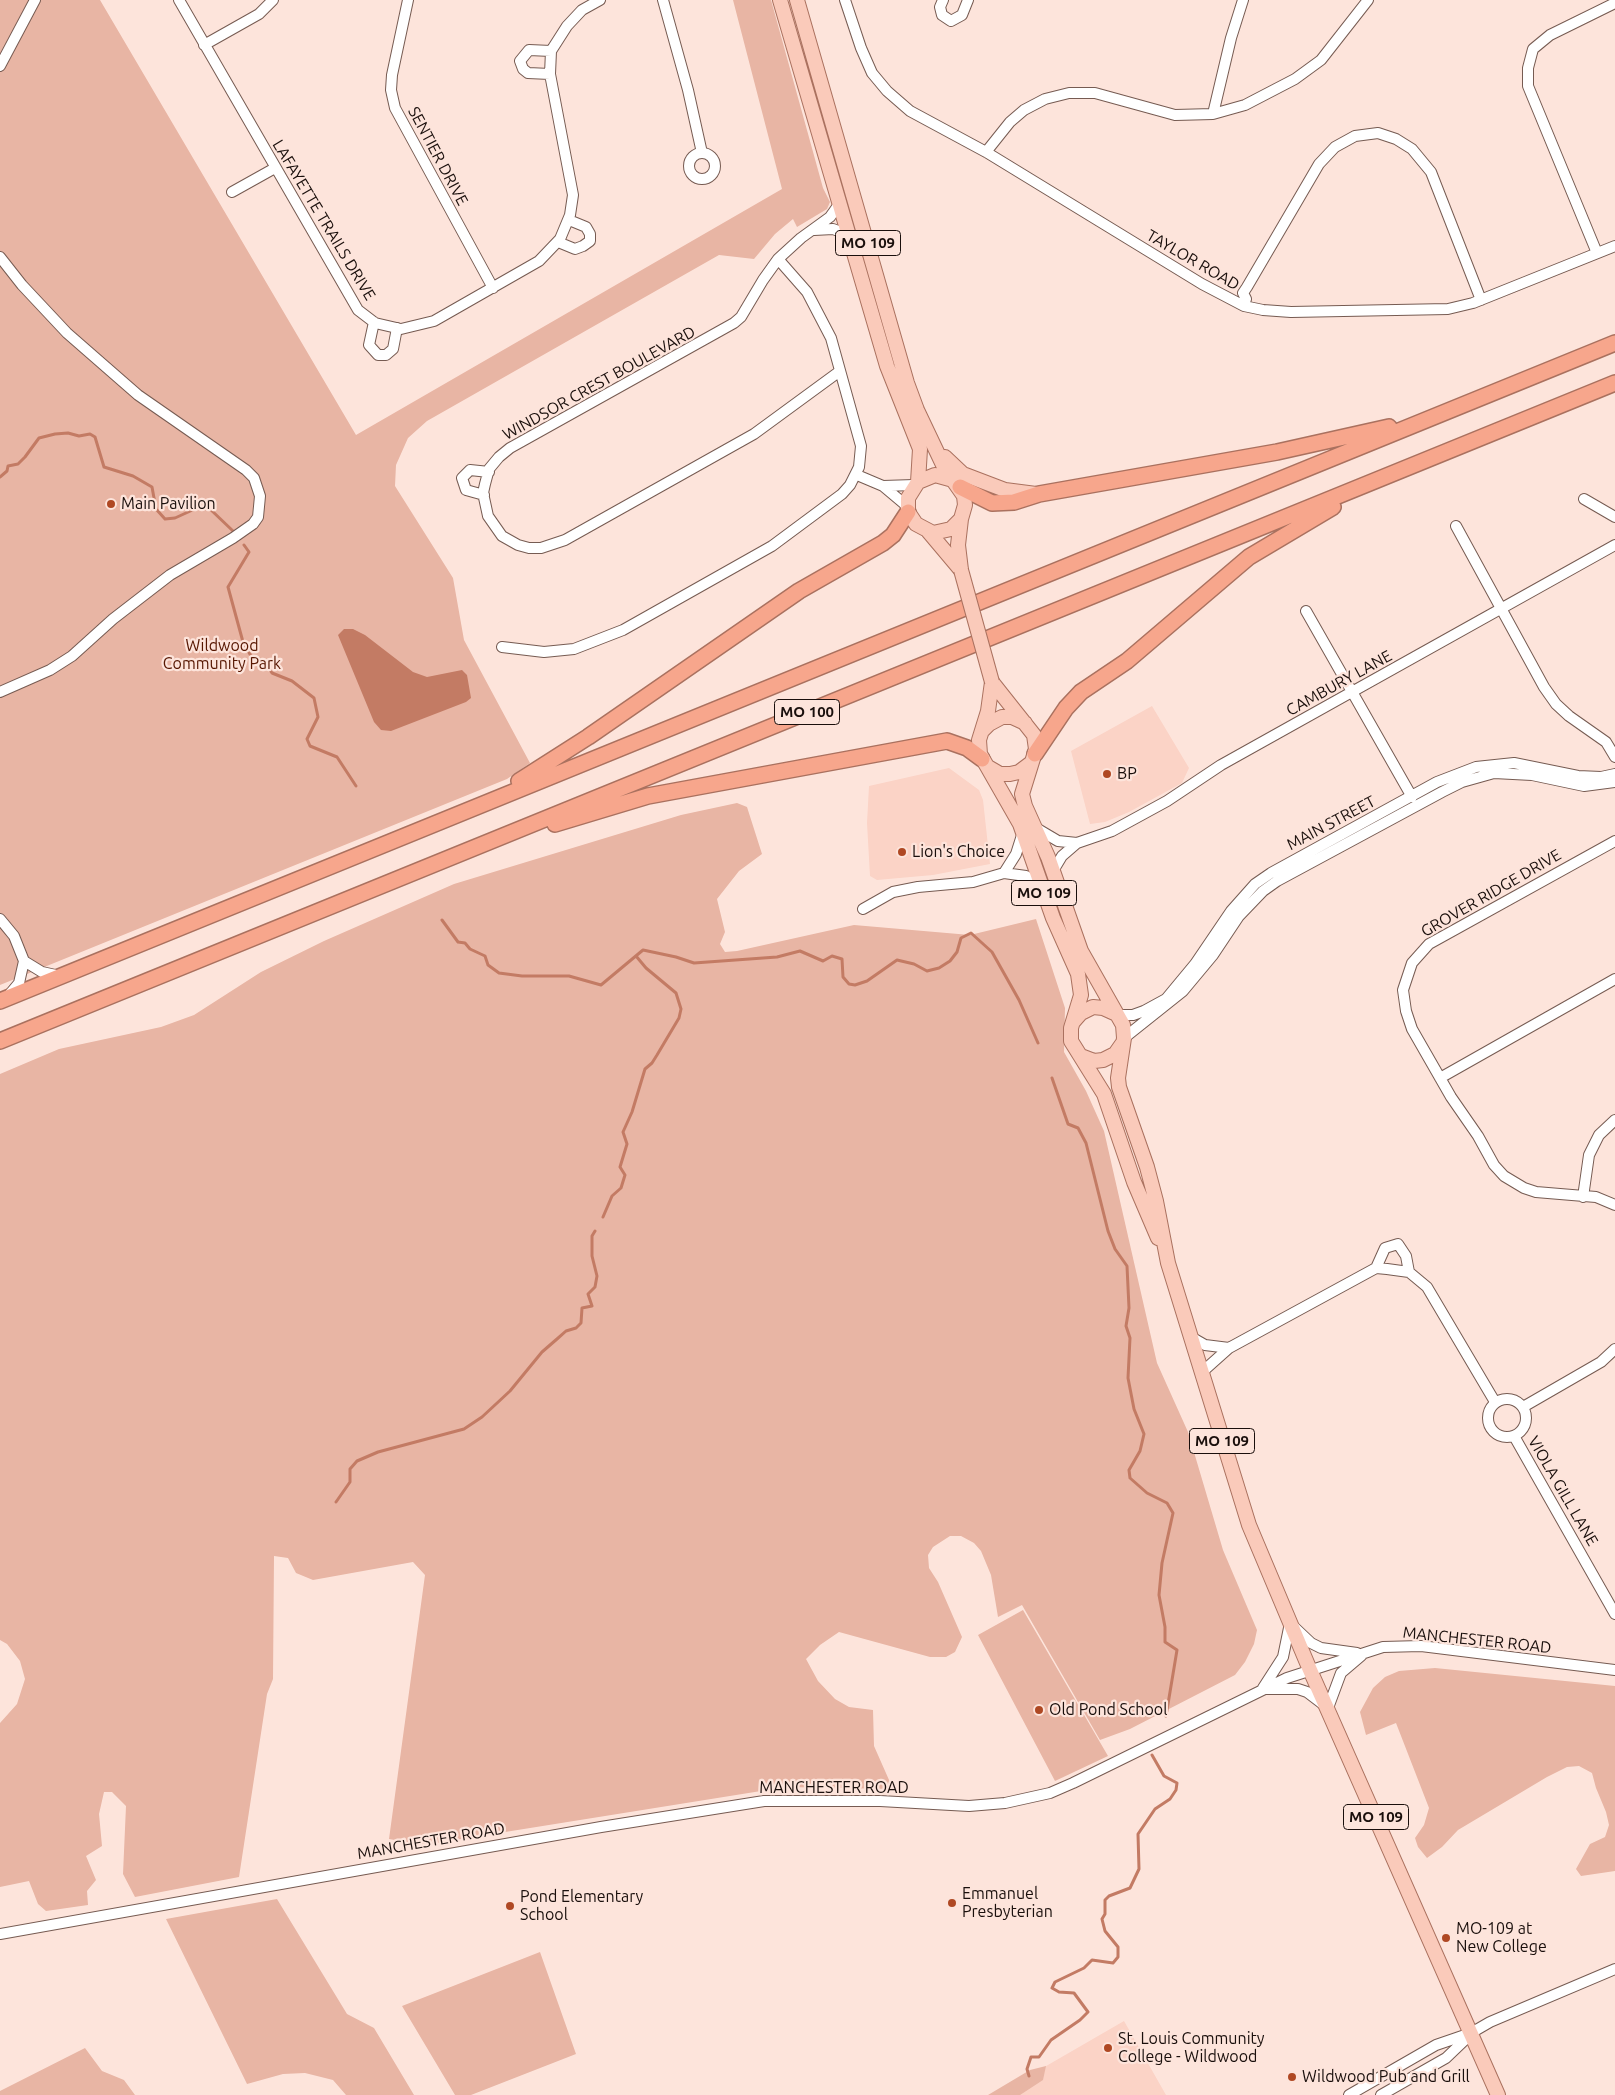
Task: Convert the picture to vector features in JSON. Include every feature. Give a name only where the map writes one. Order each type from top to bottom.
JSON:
[{"type":"highway","name":"MO 100","points":[[4,999],[1615,343]]},
{"type":"highway","name":"MO 100","points":[[0,1041],[1615,383]]},
{"type":"highway","points":[[957,484],[992,503],[1014,502],[1039,494],[1277,452],[1434,416]]},
{"type":"highway","points":[[1033,758],[1066,708],[1082,692],[1126,661],[1249,557],[1299,525],[1356,494],[1370,483]]},
{"type":"highway","points":[[476,806],[588,737],[799,591],[883,543],[893,535],[908,510]]},
{"type":"highway","points":[[512,833],[537,829],[648,796],[947,741],[967,748],[985,763]]},
{"type":"main road","name":"MO 109","points":[[780,0],[887,366],[920,448],[916,483],[908,498],[908,510],[916,524],[928,531],[961,570]]},
{"type":"main road","name":"MO 109","points":[[798,0],[907,383],[917,410],[957,484],[965,505],[961,519],[958,545],[961,570],[992,682],[1029,726],[1036,739],[1033,758],[1022,794],[1044,893],[1081,985],[1081,995],[1072,1023],[1071,1041],[1100,1088],[1112,1112],[1134,1182],[1168,1263],[1249,1525],[1310,1670],[1498,2095]]},
{"type":"main road","points":[[935,446],[963,474],[1005,490],[1039,494]]},
{"type":"main road","points":[[916,483],[935,475],[957,484]]},
{"type":"main road","points":[[928,531],[947,531],[961,519]]},
{"type":"main road","name":"MO 109","points":[[992,682],[978,745],[985,763],[1030,830],[1053,871],[1080,951],[1122,1025],[1123,1040],[1118,1078],[1119,1087],[1147,1167],[1156,1200],[1168,1263]]},
{"type":"main road","points":[[980,735],[989,724],[1002,717],[1017,718],[1029,726]]},
{"type":"main road","points":[[985,763],[1000,774],[1010,774],[1019,772],[1033,758]]},
{"type":"main road","points":[[1072,1023],[1077,1016],[1089,1008],[1102,1008],[1115,1014]]},
{"type":"main road","points":[[1081,1056],[1094,1061],[1107,1059],[1115,1054],[1123,1040]]},
{"type":"street","points":[[0,66],[35,0]]},
{"type":"street","name":"LAFAYETTE TRAILS DRIVE","points":[[178,0],[358,310],[374,322],[398,328],[430,323],[539,261],[558,242],[569,220],[573,196],[550,74],[551,51]]},
{"type":"street","points":[[204,45],[259,14],[273,0]]},
{"type":"street","name":"SENTIER DRIVE","points":[[408,0],[392,75],[391,90],[395,108],[493,288]]},
{"type":"street","points":[[550,74],[528,73],[523,69],[520,61],[529,50],[551,51],[567,26],[582,10],[600,0]]},
{"type":"street","points":[[662,0],[688,90],[702,152]]},
{"type":"street","name":"TAYLOR ROAD","points":[[845,0],[866,61],[878,82],[910,111],[986,152],[1202,284],[1263,310],[1291,312],[1448,309],[1481,300],[1615,246]]},
{"type":"street","points":[[943,0],[940,7],[942,15],[951,21],[962,15],[968,0]]},
{"type":"street","points":[[1213,114],[1228,47],[1243,0]]},
{"type":"street","points":[[986,152],[1010,122],[1024,110],[1045,100],[1069,93],[1101,94],[1175,115],[1213,114],[1245,105],[1308,71],[1321,60],[1368,0]]},
{"type":"street","points":[[1597,254],[1528,86],[1528,68],[1533,49],[1550,35],[1615,4]]},
{"type":"street","points":[[1245,303],[1244,293],[1261,261],[1320,164],[1335,147],[1355,136],[1378,133],[1396,139],[1412,149],[1431,172],[1481,300]]},
{"type":"street","points":[[232,192],[275,168]]},
{"type":"street","name":"WINDSOR CREST BOULEVARD","points":[[840,203],[830,217],[801,238],[778,259],[745,311],[734,324],[510,448],[499,457],[489,472],[484,495],[488,516],[502,536],[529,548],[552,545],[565,540],[754,434],[840,372]]},
{"type":"street","points":[[558,242],[575,249],[583,246],[590,240],[590,234],[586,227],[569,220]]},
{"type":"street","points":[[814,230],[833,229],[849,235]]},
{"type":"street","points":[[0,257],[22,285],[66,333],[158,411],[246,470],[254,478],[260,496],[258,517],[253,524],[233,538],[170,574],[113,619],[72,656],[50,670],[0,692]]},
{"type":"street","points":[[502,647],[544,652],[574,649],[623,630],[778,542],[842,494],[857,475],[861,446],[829,333],[807,292],[778,259]]},
{"type":"street","points":[[374,322],[369,345],[378,355],[386,355],[393,349],[398,328]]},
{"type":"street","points":[[484,495],[466,490],[462,478],[470,470],[489,472]]},
{"type":"street","points":[[857,475],[883,486],[908,510]]},
{"type":"street","points":[[883,486],[916,483]]},
{"type":"street","points":[[1584,499],[1615,517]]},
{"type":"street","points":[[1456,526],[1544,687],[1556,704],[1606,742],[1615,757]]},
{"type":"street","name":"CAMBURY LANE","points":[[1053,871],[1062,856],[1077,843],[1112,831],[1158,806],[1206,777],[1221,765],[1615,545]]},
{"type":"street","points":[[1306,610],[1412,797]]},
{"type":"street","name":"MAIN STREET","points":[[1115,1014],[1144,1011],[1166,999],[1195,964],[1231,911],[1255,884],[1270,873],[1461,772],[1496,764],[1536,766],[1578,776],[1600,777],[1615,774]]},
{"type":"street","name":"MAIN STREET","points":[[1123,1040],[1183,992],[1213,955],[1239,916],[1262,891],[1276,881],[1442,792],[1462,782],[1494,773],[1532,775],[1584,786],[1615,782]]},
{"type":"street","points":[[1004,873],[1030,830],[1058,841],[1077,843]]},
{"type":"street","name":"GROVER RIDGE DRIVE","points":[[1615,840],[1436,939],[1412,962],[1403,990],[1406,1011],[1412,1029],[1494,1165],[1504,1176],[1524,1188],[1536,1192],[1596,1197],[1615,1205]]},
{"type":"street","points":[[863,909],[894,892],[918,887],[973,882],[1004,873],[1026,876],[1044,893]]},
{"type":"street","points":[[0,919],[14,936],[24,961],[19,983],[4,999]]},
{"type":"street","points":[[24,961],[42,972],[60,976]]},
{"type":"street","points":[[1440,1078],[1615,979]]},
{"type":"street","points":[[1583,1196],[1589,1154],[1599,1135],[1615,1120]]},
{"type":"street","points":[[1376,1268],[1385,1248],[1398,1244],[1406,1256],[1409,1272],[1431,1293],[1495,1402],[1507,1398],[1514,1399],[1523,1407],[1601,1362],[1615,1349]]},
{"type":"street","points":[[1202,1373],[1229,1348],[1376,1268],[1409,1272]]},
{"type":"street","points":[[1191,1337],[1205,1345],[1229,1348]]},
{"type":"street","name":"VIOLA GILL LANE","points":[[1495,1402],[1488,1412],[1489,1425],[1492,1430],[1502,1437],[1514,1436],[1526,1424],[1523,1407]]},
{"type":"street","name":"VIOLA GILL LANE","points":[[1514,1436],[1615,1614]]},
{"type":"street","points":[[1290,1623],[1311,1643],[1322,1648],[1363,1653]]},
{"type":"street","points":[[1263,1689],[1283,1657],[1290,1623]]},
{"type":"street","name":"MANCHESTER ROAD","points":[[0,1934],[601,1826],[764,1801],[880,1800],[969,1806],[1005,1803],[1050,1793],[1263,1689],[1310,1670],[1383,1647],[1421,1646],[1615,1670]]},
{"type":"street","points":[[1263,1689],[1298,1689],[1307,1692],[1328,1708],[1341,1673],[1363,1653]]},
{"type":"street","points":[[1381,2095],[1446,2058],[1472,2033],[1490,2022],[1615,1969]]},
{"type":"street","points":[[1349,2095],[1436,2045],[1472,2033]]},
{"type":"shaded area","points":[[344,629],[353,629],[365,635],[413,672],[427,677],[462,670],[467,675],[471,698],[466,702],[391,731],[381,730],[374,722],[338,635]]},
{"type":"shaded area","points":[[1152,706],[1189,768],[1182,783],[1129,812],[1105,822],[1090,824],[1071,751]]},
{"type":"shaded area","points":[[949,768],[979,790],[983,800],[990,864],[933,875],[877,880],[870,876],[867,823],[869,786]]},
{"type":"shaded area","name":"St. Louis Community College - Wildwood","points":[[1124,2021],[1166,2095],[996,2095]]},
{"type":"green space","name":"Wildwood Community Park","points":[[0,0],[100,0],[356,435],[782,189],[733,0],[771,0],[823,188],[830,202],[827,209],[797,227],[793,219],[775,234],[754,259],[719,255],[427,421],[408,438],[396,465],[395,486],[453,578],[464,640],[530,763],[507,779],[0,985]]},
{"type":"green space","points":[[737,803],[747,807],[762,854],[739,871],[717,899],[725,932],[720,944],[725,952],[854,925],[970,935],[1036,919],[1065,1008],[1064,1052],[1086,1091],[1104,1131],[1157,1363],[1188,1432],[1223,1550],[1257,1630],[1254,1644],[1245,1662],[1235,1675],[1130,1729],[1100,1740],[1022,1605],[998,1617],[991,1575],[981,1551],[974,1543],[961,1536],[950,1536],[933,1547],[928,1555],[929,1568],[938,1582],[962,1637],[955,1652],[946,1657],[930,1657],[839,1632],[820,1645],[806,1659],[818,1681],[835,1699],[849,1707],[873,1710],[874,1746],[893,1789],[786,1787],[424,1845],[389,1839],[425,1575],[413,1562],[313,1580],[296,1573],[288,1558],[274,1556],[273,1679],[267,1694],[239,1877],[135,1897],[123,1874],[126,1806],[112,1792],[104,1792],[99,1814],[102,1846],[86,1856],[96,1880],[87,1891],[88,1905],[46,1911],[38,1904],[29,1881],[0,1887],[0,1723],[17,1704],[25,1679],[20,1661],[7,1644],[0,1640],[0,1074],[59,1049],[161,1027],[194,1015],[261,972],[324,941],[454,884],[681,815]]},
{"type":"green space","points":[[1023,1610],[1108,1756],[1055,1781],[978,1635]]},
{"type":"green space","points":[[1435,1668],[1615,1686],[1615,1871],[1581,1876],[1576,1869],[1590,1844],[1605,1837],[1609,1825],[1592,1773],[1579,1766],[1567,1767],[1547,1777],[1458,1830],[1442,1847],[1427,1858],[1418,1847],[1415,1838],[1424,1825],[1429,1808],[1396,1723],[1366,1735],[1360,1712],[1373,1688],[1385,1677],[1399,1671]]},
{"type":"green space","points":[[277,1899],[347,2014],[374,2028],[414,2095],[346,2095],[333,2080],[305,2073],[283,2074],[247,2084],[166,1919]]},
{"type":"green space","points":[[540,1952],[576,2054],[471,2095],[455,2095],[402,2006]]},
{"type":"green space","points":[[85,2048],[102,2071],[124,2080],[135,2095],[0,2095],[0,2091]]},
{"type":"green space","points":[[1046,2066],[1043,2080],[1020,2095],[988,2095],[1030,2070]]},
{"type":"waterway","points":[[0,477],[7,471],[8,466],[18,464],[39,438],[55,434],[68,433],[79,436],[90,434],[95,437],[104,467],[133,476],[152,487],[156,509],[165,519],[175,518],[197,508],[210,509],[233,531]]},
{"type":"waterway","points":[[244,545],[249,552],[228,587],[243,642],[251,656],[264,661],[272,673],[292,681],[314,698],[318,717],[307,739],[310,746],[337,757],[356,786]]},
{"type":"waterway","points":[[442,920],[458,942],[465,943],[470,949],[485,956],[488,965],[499,973],[522,976],[569,976],[601,985],[643,950],[694,963],[777,957],[800,951],[823,961],[832,956],[842,959],[843,977],[849,984],[855,985],[867,981],[897,960],[914,964],[927,971],[939,968],[950,961],[957,952],[961,938],[971,933],[992,952],[1019,1000],[1038,1043]]},
{"type":"waterway","points":[[603,1217],[612,1196],[621,1188],[625,1175],[620,1167],[627,1144],[623,1132],[632,1112],[645,1069],[657,1055],[679,1018],[681,1009],[676,993],[646,968],[636,956]]},
{"type":"waterway","points":[[1052,1078],[1068,1124],[1078,1128],[1086,1143],[1108,1231],[1115,1249],[1127,1266],[1129,1308],[1126,1326],[1130,1338],[1128,1378],[1134,1409],[1144,1434],[1140,1451],[1129,1470],[1130,1478],[1147,1493],[1167,1503],[1173,1513],[1162,1563],[1159,1595],[1165,1627],[1165,1642],[1177,1650],[1166,1716]]},
{"type":"waterway","points":[[336,1502],[350,1482],[350,1469],[357,1461],[378,1452],[464,1429],[482,1417],[510,1391],[542,1352],[566,1331],[576,1328],[581,1323],[582,1308],[592,1306],[588,1294],[595,1287],[597,1276],[592,1256],[592,1236],[595,1231]]},
{"type":"waterway","points":[[1029,2076],[1027,2069],[1031,2057],[1039,2057],[1051,2040],[1080,2020],[1088,2012],[1074,1993],[1059,1992],[1052,1988],[1055,1982],[1084,1968],[1092,1960],[1113,1963],[1118,1957],[1118,1947],[1105,1931],[1102,1919],[1105,1914],[1105,1900],[1109,1896],[1130,1888],[1139,1869],[1138,1834],[1155,1809],[1170,1799],[1176,1790],[1177,1783],[1164,1776],[1152,1755]]},
{"type":"place","name":"Main Pavilion","points":[[111,504]]},
{"type":"place","name":"BP","points":[[1107,774]]},
{"type":"place","name":"Lion's Choice","points":[[902,852]]},
{"type":"place","name":"Old Pond School","points":[[1039,1710]]},
{"type":"place","name":"Emmanuel Presbyterian","points":[[952,1903]]},
{"type":"place","name":"Pond Elementary School","points":[[510,1906]]},
{"type":"place","name":"MO-109 at New College","points":[[1446,1938]]},
{"type":"place","name":"St. Louis Community College - Wildwood","points":[[1108,2048]]},
{"type":"place","name":"Wildwood Pub and Grill","points":[[1292,2077]]}]
